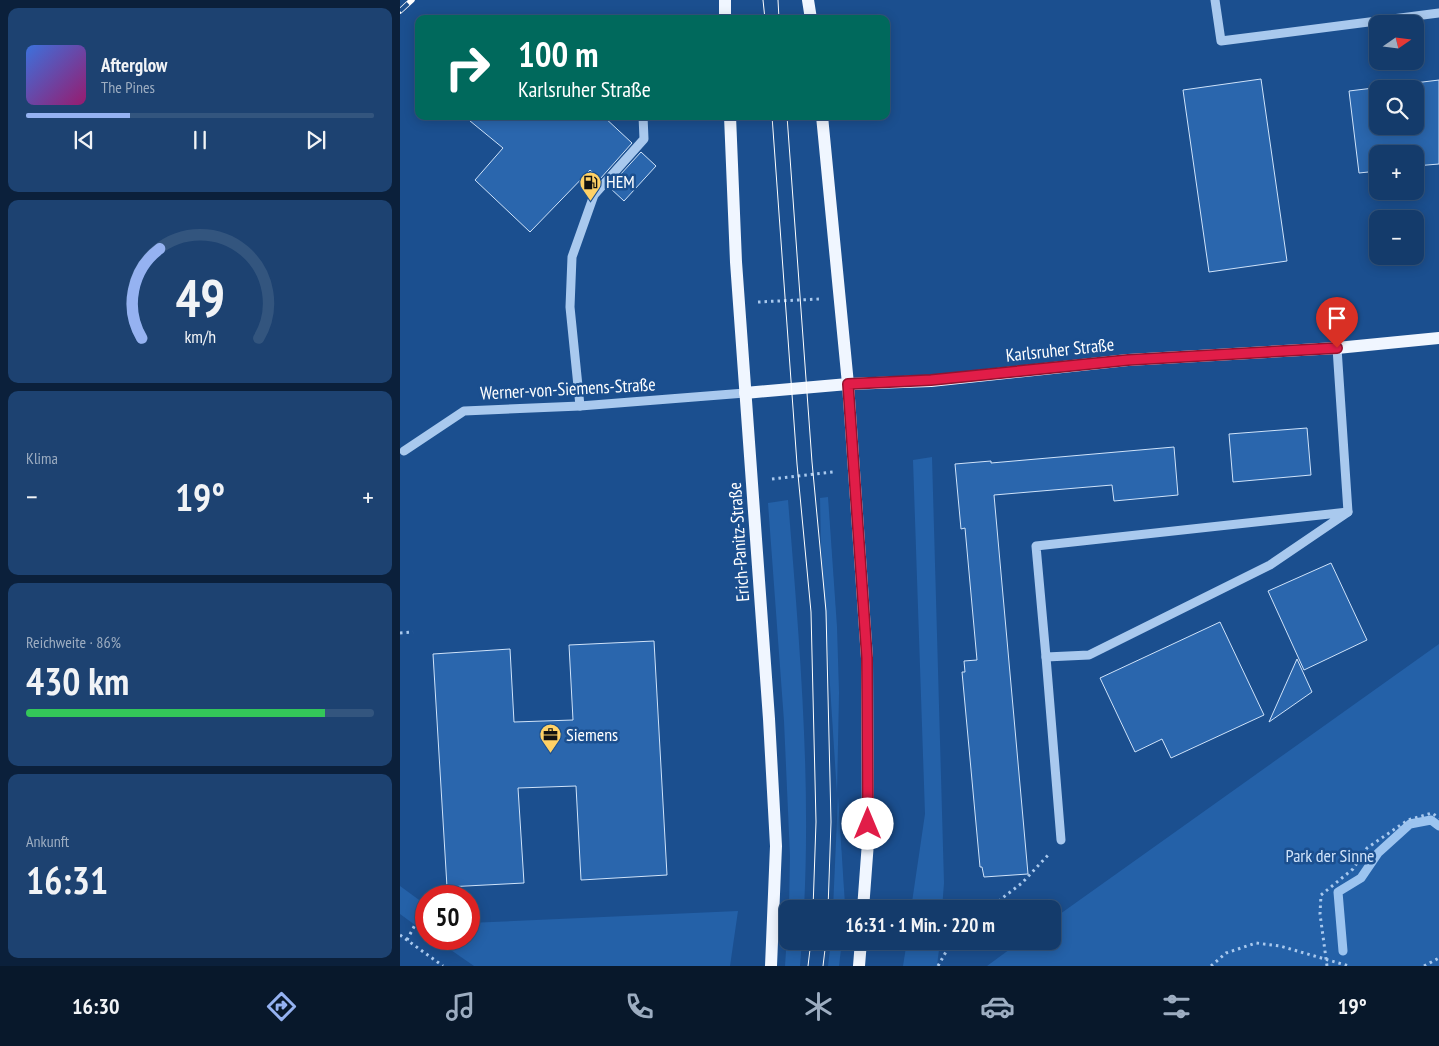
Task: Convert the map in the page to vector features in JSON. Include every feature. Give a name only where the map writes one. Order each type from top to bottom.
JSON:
[{"type":"main road","points":[[725,0],[725,15]]},
{"type":"main road","points":[[808,0],[810,15]]},
{"type":"main road","name":"Erich-Panitz-Straße","points":[[730,120],[739,304],[769,718],[776,846],[771,966]]},
{"type":"main road","points":[[822,120],[848,384],[867,658],[868,842],[864,900]]},
{"type":"main road","name":"Karlsruher Straße","points":[[745,394],[848,384],[931,380],[1128,360],[1337,348],[1439,338]]},
{"type":"main road","points":[[859,966],[860,950]]},
{"type":"street","points":[[1215,0],[1221,41],[1439,13]]},
{"type":"street","points":[[580,406],[570,307],[572,257],[594,195],[644,140],[643,120]]},
{"type":"street","points":[[1337,348],[1348,512]]},
{"type":"street","name":"Werner-von-Siemens-Straße","points":[[404,451],[464,411],[580,406],[745,394]]},
{"type":"street","points":[[1061,840],[1036,546],[1348,512]]},
{"type":"street","points":[[1046,657],[1089,655],[1270,565],[1348,512]]},
{"type":"path","points":[[739,304],[840,298]]},
{"type":"path","points":[[752,482],[854,469]]},
{"type":"path","points":[[400,633],[413,632]]},
{"type":"path","points":[[1327,966],[1320,914],[1320,895],[1353,869],[1367,848],[1408,820],[1432,814],[1439,818]]},
{"type":"path","points":[[999,900],[1042,864],[1061,840]]},
{"type":"path","points":[[407,940],[415,925]]},
{"type":"path","points":[[400,935],[443,966]]},
{"type":"path","points":[[1211,966],[1226,953],[1256,943],[1280,946],[1325,961],[1349,966]]},
{"type":"path","points":[[938,966],[947,950]]},
{"type":"path","points":[[1424,966],[1439,958]]},
{"type":"green space","points":[[932,457],[944,883],[943,900],[912,900],[925,814],[913,460]]},
{"type":"green space","points":[[828,497],[837,627],[839,693],[837,794],[821,546],[820,498]]},
{"type":"green space","points":[[788,500],[803,704],[806,806],[804,900],[789,900],[790,856],[784,721],[768,503]]},
{"type":"green space","name":"Park der Sinne","points":[[1439,644],[1439,966],[987,966],[1009,950],[1061,950],[1061,913]]},
{"type":"green space","points":[[838,796],[845,900],[833,900]]},
{"type":"green space","points":[[400,886],[415,897],[415,925],[400,914]]},
{"type":"green space","points":[[738,911],[730,966],[474,966],[451,950],[480,950],[480,923]]},
{"type":"green space","points":[[786,950],[801,950],[800,966],[785,966]]},
{"type":"green space","points":[[830,950],[841,950],[839,966],[828,966]]},
{"type":"green space","points":[[906,950],[939,950],[937,966],[903,966]]},
{"type":"building","points":[[1261,79],[1287,261],[1209,272],[1183,90]]},
{"type":"building","points":[[1439,80],[1439,164],[1424,165],[1424,145],[1369,145],[1369,172],[1359,173],[1349,91],[1369,89],[1369,135],[1424,135],[1424,82]]},
{"type":"building","points":[[469,120],[607,120],[632,143],[600,179],[590,170],[530,232],[475,180],[503,148]]},
{"type":"building","points":[[641,152],[656,166],[624,201],[609,187]]},
{"type":"building","points":[[1307,428],[1311,475],[1233,482],[1229,434]]},
{"type":"building","points":[[1174,447],[1178,495],[1114,501],[1112,485],[994,495],[1028,874],[984,877],[982,867],[980,867],[962,672],[965,672],[964,661],[977,660],[965,528],[961,529],[955,464],[991,461],[991,463]]},
{"type":"building","points":[[1331,563],[1367,640],[1304,670],[1268,591]]},
{"type":"building","points":[[1220,622],[1264,715],[1171,758],[1162,739],[1135,752],[1100,678]]},
{"type":"building","name":"Siemens","points":[[654,641],[667,875],[581,880],[576,786],[518,788],[524,883],[447,885],[433,654],[510,649],[514,722],[573,720],[569,645]]},
{"type":"building","points":[[1297,659],[1312,692],[1269,722]]},
{"type":"waterway","points":[[1343,951],[1338,892],[1361,878],[1378,853],[1410,824],[1431,820],[1439,826]]},
{"type":"tram line","points":[[763,0],[765,15]]},
{"type":"tram line","points":[[778,0],[779,15]]},
{"type":"tram line","points":[[772,120],[797,464],[811,612],[816,822],[813,900]]},
{"type":"tram line","points":[[787,120],[812,462],[826,611],[831,822],[828,900]]},
{"type":"tram line","points":[[808,966],[810,950]]},
{"type":"tram line","points":[[823,966],[825,950]]},
{"type":"railway","points":[[400,11],[412,0]]},
{"type":"place","name":"HEM","points":[[590,201]]},
{"type":"place","name":"Siemens","points":[[550,754]]},
{"type":"route","points":[[868,824],[867,658],[848,384],[931,380],[1128,360],[1337,348]]}]
